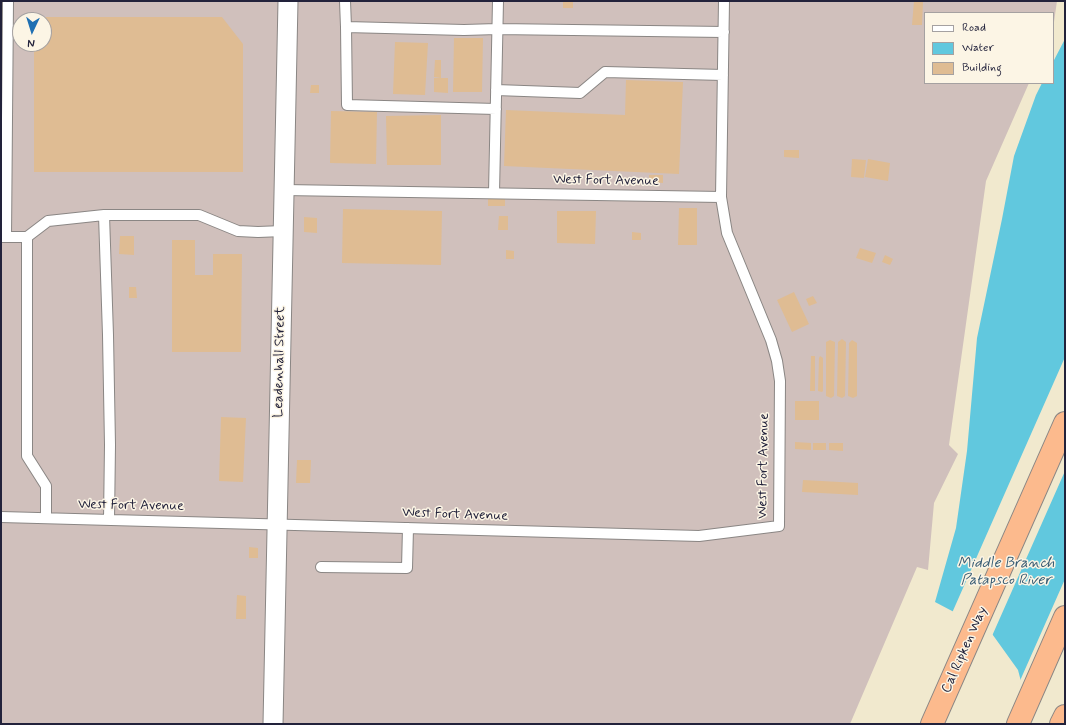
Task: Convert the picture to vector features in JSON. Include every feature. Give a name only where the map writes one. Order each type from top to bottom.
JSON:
[{"type":"highway","name":"Cal Ripken Way","points":[[932,724],[1065,423]]},
{"type":"highway","points":[[1018,724],[1065,617]]},
{"type":"highway","points":[[1061,724],[1065,716]]},
{"type":"street","name":"Leadenhall Street","points":[[273,724],[288,1]]},
{"type":"lane","points":[[8,1],[3,237],[27,237],[48,221],[104,215],[199,215],[238,231],[258,232],[283,230]]},
{"type":"lane","points":[[346,1],[347,105],[496,109]]},
{"type":"lane","points":[[494,193],[498,1]]},
{"type":"lane","points":[[721,196],[724,1]]},
{"type":"lane","points":[[346,27],[464,30],[497,29],[724,32]]},
{"type":"lane","points":[[496,90],[580,92],[605,72],[723,75]]},
{"type":"lane","name":"West Fort Avenue","points":[[1,516],[699,536],[779,526],[780,381],[777,361],[771,340],[727,233],[721,196],[284,190]]},
{"type":"lane","points":[[104,215],[110,445],[109,520]]},
{"type":"lane","points":[[27,237],[27,456],[46,486],[46,518]]},
{"type":"lane","points":[[321,567],[407,568],[408,528]]},
{"type":"shaded area","points":[[1,1],[1057,1],[1054,22],[1054,12],[924,12],[924,84],[1029,84],[986,181],[949,445],[958,454],[934,503],[928,570],[917,567],[850,724],[1,724]]},
{"type":"water","name":"Middle Branch Patapsco River","points":[[1065,39],[1065,724],[1030,716],[1018,670],[990,631],[935,602],[956,528],[967,451],[977,338],[1014,156],[1036,95],[1042,84],[1054,84],[1054,60]]},
{"type":"pier","points":[[1065,357],[1065,471],[992,636],[989,632],[952,613]]},
{"type":"pier","points":[[1065,579],[1065,724],[1050,724],[1028,717],[1019,683]]},
{"type":"building","points":[[563,1],[573,1],[573,8],[563,8]]},
{"type":"building","points":[[914,1],[923,2],[922,25],[912,25]]},
{"type":"building","points":[[52,17],[222,17],[243,44],[243,172],[34,172],[34,52],[52,52]]},
{"type":"building","points":[[454,38],[483,38],[482,92],[453,92]]},
{"type":"building","points":[[395,42],[428,43],[425,95],[393,94]]},
{"type":"building","points":[[435,60],[441,60],[441,78],[434,77]]},
{"type":"building","points":[[434,78],[448,78],[448,93],[434,92]]},
{"type":"building","points":[[626,80],[683,82],[679,174],[504,166],[506,110],[625,115]]},
{"type":"building","points":[[311,85],[319,85],[319,93],[310,93]]},
{"type":"building","points":[[331,111],[377,112],[376,164],[330,163]]},
{"type":"building","points":[[441,115],[441,165],[387,165],[386,116]]},
{"type":"building","points":[[784,150],[799,150],[799,158],[784,157]]},
{"type":"building","points":[[852,159],[866,160],[864,178],[851,177]]},
{"type":"building","points":[[868,159],[890,163],[888,181],[865,177]]},
{"type":"building","points":[[649,175],[663,175],[663,183],[649,182]]},
{"type":"building","points":[[488,196],[505,197],[505,206],[488,206]]},
{"type":"building","points":[[679,208],[697,208],[697,245],[678,245]]},
{"type":"building","points":[[343,209],[442,211],[441,265],[342,263]]},
{"type":"building","points":[[557,211],[596,211],[595,244],[557,243]]},
{"type":"building","points":[[499,216],[508,216],[508,230],[498,230]]},
{"type":"building","points":[[304,217],[317,218],[317,233],[304,232]]},
{"type":"building","points":[[632,232],[641,233],[641,240],[632,240]]},
{"type":"building","points":[[120,236],[134,236],[134,255],[119,254]]},
{"type":"building","points":[[172,240],[195,240],[195,275],[213,275],[213,254],[242,254],[241,352],[172,352]]},
{"type":"building","points":[[860,248],[876,253],[872,263],[856,258]]},
{"type":"building","points":[[506,250],[514,251],[514,259],[506,259]]},
{"type":"building","points":[[885,255],[893,259],[890,265],[882,262]]},
{"type":"building","points":[[129,287],[136,287],[137,298],[129,298]]},
{"type":"building","points":[[794,292],[809,324],[792,332],[777,300]]},
{"type":"building","points":[[813,296],[817,303],[809,306],[806,299]]},
{"type":"building","points":[[842,339],[846,342],[845,396],[842,398],[837,396],[838,342]]},
{"type":"building","points":[[830,340],[835,342],[834,396],[831,398],[826,396],[826,342]]},
{"type":"building","points":[[852,340],[857,343],[857,396],[853,398],[848,396],[849,343]]},
{"type":"building","points":[[811,356],[815,356],[815,391],[810,391]]},
{"type":"building","points":[[820,356],[823,358],[822,392],[818,391]]},
{"type":"building","points":[[795,401],[819,401],[819,420],[795,420]]},
{"type":"building","points":[[221,417],[246,418],[243,482],[219,481]]},
{"type":"building","points":[[795,442],[811,443],[811,450],[795,449]]},
{"type":"building","points":[[813,443],[826,443],[826,450],[813,450]]},
{"type":"building","points":[[829,443],[843,443],[843,451],[829,450]]},
{"type":"building","points":[[297,460],[311,460],[310,483],[296,483]]},
{"type":"building","points":[[803,480],[858,483],[858,495],[802,492]]},
{"type":"building","points":[[249,547],[258,548],[258,558],[249,558]]},
{"type":"building","points":[[237,595],[246,596],[246,619],[236,619]]}]
